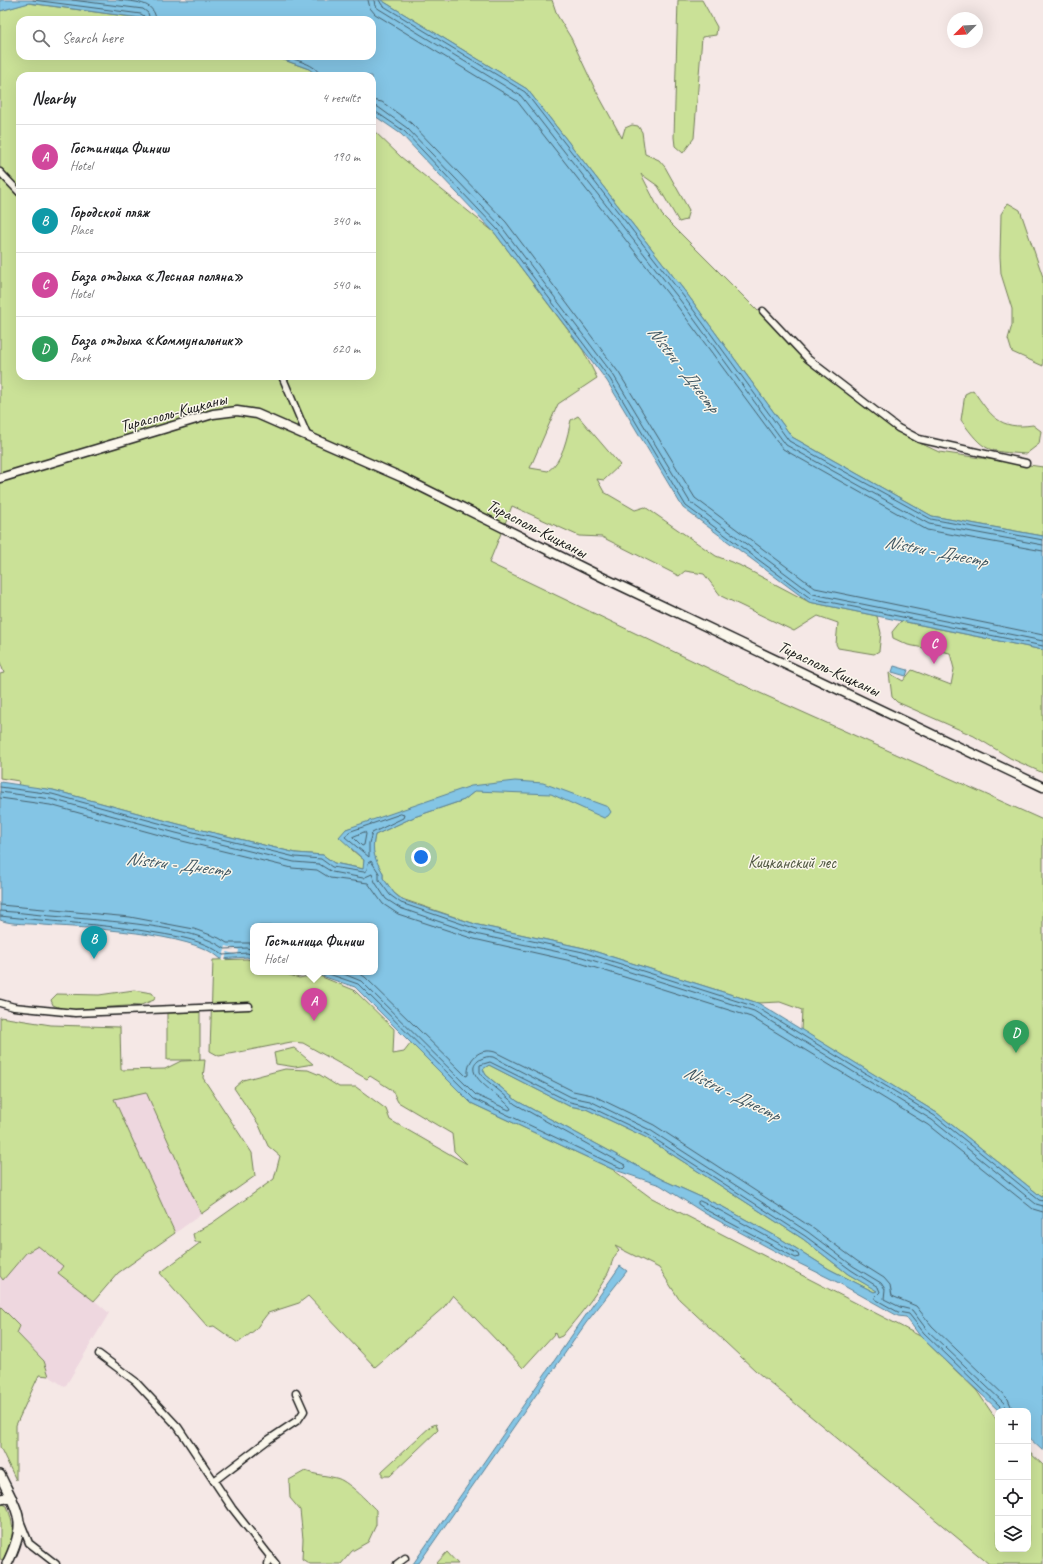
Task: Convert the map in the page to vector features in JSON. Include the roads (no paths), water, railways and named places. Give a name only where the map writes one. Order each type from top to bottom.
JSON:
[{"type":"main road","points":[[0,1475],[18,1516],[20,1533],[16,1546],[7,1564]]},
{"type":"main road","points":[[0,1500],[6,1498],[12,1500]]},
{"type":"street","points":[[0,172],[16,189]]},
{"type":"street","points":[[763,311],[808,359],[898,428],[919,439],[1026,463]]},
{"type":"street","points":[[284,380],[307,434]]},
{"type":"street","name":"Тирасполь-Кицканы","points":[[0,478],[213,414],[231,411],[244,411],[257,414],[307,434],[401,477],[602,578],[1043,788]]},
{"type":"street","points":[[0,1003],[14,1007],[75,1013],[249,1006]]},
{"type":"street","points":[[99,1354],[135,1381],[178,1427],[214,1481],[276,1564]]},
{"type":"street","points":[[214,1481],[268,1440],[298,1420],[304,1411],[296,1393]]},
{"type":"street","points":[[18,1516],[29,1543],[56,1564]]},
{"type":"street","points":[[16,1546],[24,1542],[29,1543]]},
{"type":"street","points":[[268,1564],[270,1556]]},
{"type":"street","points":[[397,1564],[406,1558]]},
{"type":"water","name":"Nistru - Днестр","points":[[0,0],[381,0],[527,89],[687,294],[792,437],[932,516],[1043,536],[1043,650],[809,602],[683,508],[607,381],[494,232],[401,134],[376,117],[376,72],[313,72],[309,69],[284,60],[376,60],[376,16],[125,16],[29,3],[0,11]]},
{"type":"water","points":[[894,666],[908,670],[906,676],[892,672]]},
{"type":"water","name":"Nistru - Днестр","points":[[515,781],[543,783],[608,807],[611,812],[604,818],[551,794],[475,791],[464,800],[414,817],[375,835],[373,846],[376,859],[383,873],[383,878],[394,893],[402,900],[478,925],[584,948],[758,1003],[937,1113],[1043,1198],[1043,1451],[1031,1440],[1031,1408],[996,1408],[920,1336],[906,1317],[898,1316],[837,1282],[788,1258],[706,1214],[660,1185],[612,1169],[471,1103],[355,987],[319,975],[378,975],[378,923],[250,923],[250,958],[247,957],[221,959],[207,950],[163,937],[110,930],[5,922],[0,920],[0,782],[53,790],[178,824],[296,853],[323,855],[334,863],[363,869],[364,860],[339,837],[346,829],[471,786]],"holes":[[[489,1065],[569,1106],[586,1109],[645,1137],[803,1239],[848,1274],[877,1291],[874,1292],[829,1269],[781,1239],[723,1207],[663,1180],[517,1101],[486,1075],[483,1069]]]},
{"type":"water","points":[[620,1266],[627,1271],[586,1323],[419,1563],[413,1564]]},
{"type":"place","name":"База отдыха «Лесная поляна»","points":[[934,664]]},
{"type":"place","name":"Городской пляж","points":[[94,959]]},
{"type":"place","name":"Гостиница Финиш","points":[[314,1021]]},
{"type":"place","name":"База отдыха «Коммунальник»","points":[[1016,1053]]},
{"type":"park label","name":"Кицканский лес","points":[[792,862]]}]
